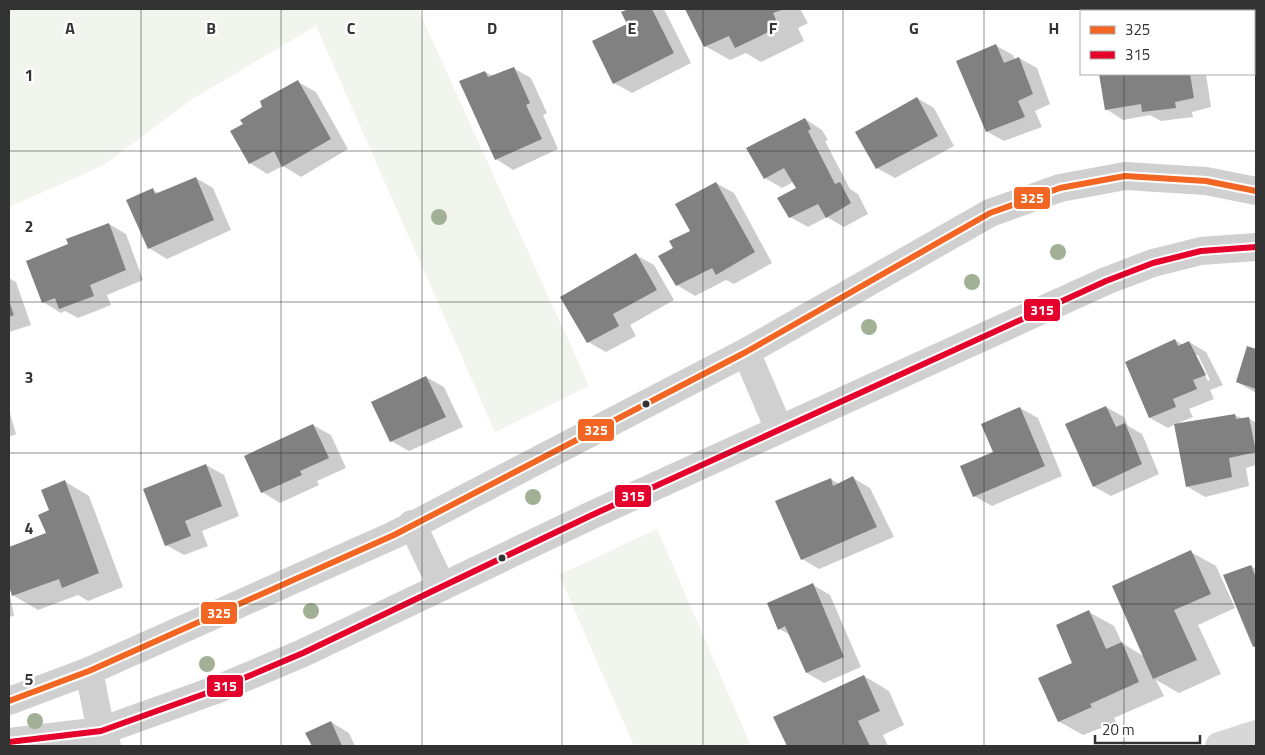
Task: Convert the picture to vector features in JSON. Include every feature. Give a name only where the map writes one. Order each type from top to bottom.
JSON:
[{"type":"street","points":[[9,701],[89,671],[394,535],[746,352],[990,213],[1060,188],[1125,176],[1206,181],[1256,191]]},
{"type":"street","points":[[9,742],[104,739],[218,688],[303,653],[779,429],[1097,285],[1153,262],[1201,251],[1256,247]]},
{"type":"street","points":[[746,352],[779,429]]},
{"type":"street","points":[[412,524],[442,587]]},
{"type":"street","points":[[89,671],[104,739]]},
{"type":"street","points":[[1219,746],[1256,734]]},
{"type":"shaded area","points":[[9,9],[418,9],[589,386],[495,432],[316,26],[194,98],[104,165],[9,207]]},
{"type":"shaded area","points":[[657,529],[751,746],[634,746],[559,575]]},
{"type":"building","points":[[629,9],[652,9],[674,53],[613,84],[592,41],[627,24],[621,12]]},
{"type":"building","points":[[685,9],[784,9],[773,13],[779,27],[735,48],[729,36],[704,47]]},
{"type":"building","points":[[1138,9],[1187,9],[1187,10]]},
{"type":"building","points":[[996,44],[1004,63],[1019,57],[1033,94],[1018,101],[1025,117],[986,132],[956,61]]},
{"type":"building","points":[[514,67],[530,103],[526,105],[542,139],[495,160],[459,81],[485,71],[488,77]]},
{"type":"building","points":[[1099,75],[1190,75],[1194,98],[1175,102],[1176,108],[1142,112],[1141,104],[1105,110]]},
{"type":"building","points":[[298,80],[331,139],[282,167],[274,151],[249,164],[230,131],[243,124],[240,120],[262,107],[260,101]]},
{"type":"building","points":[[917,97],[938,136],[876,169],[855,132]]},
{"type":"building","points":[[805,118],[811,129],[808,131],[835,184],[840,182],[851,203],[826,218],[818,204],[789,218],[777,198],[796,188],[784,168],[764,179],[746,148]]},
{"type":"building","points":[[196,177],[214,220],[148,249],[126,200],[153,188],[155,194]]},
{"type":"building","points":[[716,182],[755,252],[716,275],[712,268],[676,286],[658,256],[673,248],[669,241],[690,231],[675,204]]},
{"type":"building","points":[[109,223],[126,270],[90,285],[94,296],[59,309],[55,298],[42,303],[26,261],[68,244],[66,239]]},
{"type":"building","points":[[636,253],[657,290],[613,314],[619,326],[587,343],[560,297]]},
{"type":"building","points":[[9,301],[14,315],[9,317]]},
{"type":"building","points":[[1175,339],[1178,346],[1189,341],[1206,375],[1193,380],[1197,389],[1173,399],[1176,407],[1149,418],[1125,362]]},
{"type":"building","points":[[1247,346],[1256,349],[1256,389],[1236,382]]},
{"type":"building","points":[[426,376],[446,417],[390,442],[371,402]]},
{"type":"building","points":[[1106,406],[1116,427],[1125,423],[1142,464],[1093,487],[1065,424]]},
{"type":"building","points":[[1020,407],[1045,466],[973,497],[960,466],[993,452],[981,424]]},
{"type":"building","points":[[1235,414],[1236,419],[1249,417],[1256,452],[1229,458],[1232,477],[1186,487],[1174,424]]},
{"type":"building","points":[[313,424],[329,458],[300,471],[302,475],[261,493],[244,456]]},
{"type":"building","points":[[206,464],[222,506],[185,521],[191,536],[165,546],[143,489]]},
{"type":"building","points":[[853,476],[877,527],[801,560],[775,501],[831,478],[833,486]]},
{"type":"building","points":[[65,480],[99,573],[62,588],[59,579],[12,596],[9,586],[9,547],[46,533],[38,515],[49,510],[41,490]]},
{"type":"building","points":[[1191,550],[1211,594],[1174,610],[1197,660],[1153,679],[1112,586]]},
{"type":"building","points":[[1251,565],[1256,578],[1256,646],[1253,647],[1223,575]]},
{"type":"building","points":[[813,583],[844,657],[806,673],[785,626],[778,630],[767,603]]},
{"type":"building","points":[[1089,610],[1106,649],[1122,642],[1139,682],[1090,704],[1092,707],[1058,722],[1038,678],[1072,663],[1056,625]]},
{"type":"building","points":[[864,675],[880,711],[858,721],[870,746],[787,746],[773,717]]},
{"type":"building","points":[[331,721],[342,746],[312,746],[305,733]]},
{"type":"transit line","name":"325","points":[[9,701],[89,671],[394,535],[746,352],[990,213],[1060,188],[1125,176],[1206,181],[1256,191]]},
{"type":"transit line","name":"315","points":[[9,742],[101,731],[218,689],[303,653],[592,515],[1106,281],[1153,263],[1201,251],[1256,247]]}]
